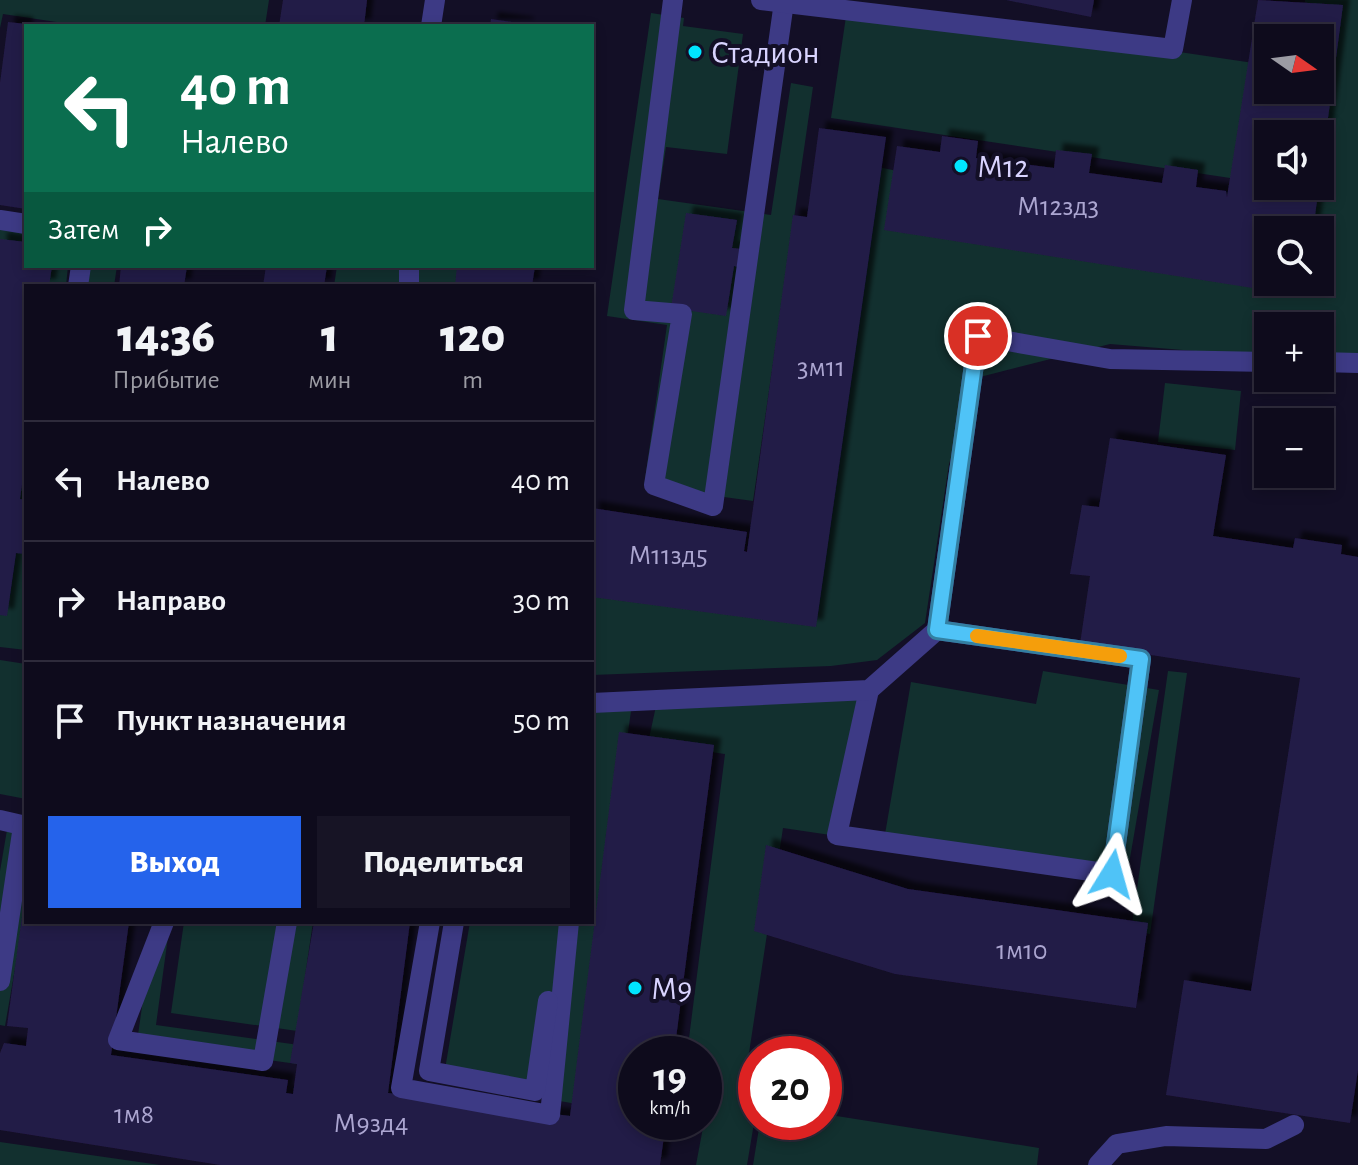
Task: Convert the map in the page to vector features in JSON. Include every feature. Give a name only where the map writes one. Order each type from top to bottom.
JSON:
[{"type":"lane","points":[[431,24],[435,0]]},
{"type":"lane","points":[[673,0],[634,310],[682,314],[654,485],[713,506],[784,2]]},
{"type":"lane","points":[[761,0],[1173,49],[1182,0]]},
{"type":"lane","points":[[0,220],[24,224]]},
{"type":"lane","points":[[937,630],[1141,659],[1112,874],[837,835],[869,690],[937,630],[978,336],[1110,359],[1254,362]]},
{"type":"lane","points":[[1334,362],[1358,363]]},
{"type":"lane","points":[[594,703],[869,690]]},
{"type":"lane","points":[[0,820],[24,826]]},
{"type":"lane","points":[[0,981],[24,832]]},
{"type":"lane","points":[[163,924],[118,1040],[263,1061],[287,924]]},
{"type":"lane","points":[[430,924],[401,1088],[550,1115],[569,924]]},
{"type":"lane","points":[[454,924],[429,1071],[535,1091],[560,924]]},
{"type":"lane","points":[[1098,1165],[1117,1144],[1166,1136],[1266,1139],[1294,1125]]},
{"type":"green space","points":[[0,0],[269,0],[265,24],[70,24],[3,14],[0,28]]},
{"type":"green space","points":[[1305,0],[1358,0],[1358,364],[1334,362],[1334,312],[1254,312],[1254,356],[1110,344],[976,378],[949,464],[925,623],[877,660],[831,666],[594,675],[594,552],[759,579],[820,155],[1254,245],[1254,296],[1334,296],[1334,216],[1302,216],[1302,200],[1334,200],[1334,120],[1320,120],[1320,104],[1334,104],[1334,24],[1305,24]]},
{"type":"green space","points":[[848,3],[1254,63],[1254,104],[1261,104],[1259,120],[1254,120],[1250,181],[831,118]]},
{"type":"green space","points":[[651,13],[684,18],[683,26],[743,34],[727,154],[666,147],[658,199],[771,215],[791,83],[813,87],[753,501],[644,486],[667,325],[607,316]]},
{"type":"green space","points":[[0,228],[24,232],[24,268],[68,268],[66,284],[24,284],[24,650],[0,647]]},
{"type":"green space","points":[[88,268],[117,268],[114,284],[86,284]]},
{"type":"green space","points":[[337,268],[400,268],[399,284],[334,284]]},
{"type":"green space","points":[[414,268],[462,268],[461,284],[414,284]]},
{"type":"green space","points":[[1165,383],[1241,391],[1235,450],[1158,442]]},
{"type":"green space","points":[[0,660],[24,664],[24,799],[0,794]]},
{"type":"green space","points":[[1043,671],[1159,690],[1125,887],[883,846],[911,682],[1036,704]]},
{"type":"green space","points":[[1168,671],[1187,673],[1150,934],[1131,931]]},
{"type":"green space","points":[[872,696],[844,837],[783,828],[752,1036],[738,1036],[738,1140],[751,1140],[747,1165],[696,1165],[701,1140],[722,1140],[722,1036],[689,1036],[725,754],[660,745],[632,818],[656,706]]},
{"type":"green space","points":[[594,711],[631,711],[577,1104],[443,1081],[470,924],[594,924]]},
{"type":"green space","points":[[7,830],[24,833],[24,917],[5,1026],[0,1025],[0,871]]},
{"type":"green space","points":[[154,924],[170,924],[156,1025],[299,1045],[297,1064],[137,1042]]},
{"type":"green space","points":[[184,924],[313,924],[297,1031],[171,1013]]},
{"type":"green space","points":[[842,1117],[1039,1148],[1037,1165],[753,1165],[757,1140],[842,1140]]},
{"type":"green space","points":[[0,1142],[160,1165],[0,1165]]},
{"type":"building","points":[[283,0],[367,0],[364,24],[279,24]]},
{"type":"building","points":[[1006,0],[1094,0],[1091,17]]},
{"type":"building","name":"М12","points":[[1258,0],[1343,5],[1334,73],[1334,24],[1254,24]]},
{"type":"building","points":[[491,19],[527,24],[490,24]]},
{"type":"building","points":[[8,22],[26,24],[24,209],[0,205],[0,83]]},
{"type":"building","name":"М12","points":[[1254,25],[1254,104],[1330,104],[1328,120],[1254,120],[1254,200],[1317,200],[1315,216],[1254,216],[1254,288],[884,230],[897,146],[940,152],[942,136],[978,141],[976,158],[1054,168],[1056,150],[1092,154],[1089,173],[1162,183],[1165,165],[1198,170],[1196,187],[1226,191],[1227,197]]},
{"type":"building","points":[[819,128],[886,137],[816,627],[594,597],[594,508],[747,532],[744,551],[747,552],[793,215],[807,217]]},
{"type":"building","points":[[686,213],[737,220],[732,248],[750,250],[747,268],[734,266],[726,316],[671,308]]},
{"type":"building","points":[[0,239],[24,242],[24,268],[52,268],[49,284],[24,284],[24,470],[20,499],[24,500],[24,554],[16,553],[7,616],[0,615]]},
{"type":"building","points":[[121,268],[187,268],[184,284],[119,284]]},
{"type":"building","points":[[266,268],[327,268],[324,284],[263,284]]},
{"type":"building","points":[[457,268],[535,268],[532,284],[455,284]]},
{"type":"building","points":[[1110,438],[1226,455],[1213,536],[1293,548],[1295,538],[1342,545],[1341,554],[1358,557],[1358,1070],[1350,1123],[1166,1095],[1184,980],[1251,991],[1300,678],[1080,644],[1090,576],[1070,574],[1082,505],[1099,507]]},
{"type":"building","name":"М9","points":[[619,732],[714,745],[676,1036],[618,1036],[618,1140],[663,1140],[660,1165],[220,1165],[0,1130],[0,1053],[4,1043],[26,1046],[28,1028],[7,1026],[24,902],[24,924],[129,924],[111,1055],[288,1080],[286,1093],[293,1094],[297,1064],[290,1063],[314,924],[410,924],[388,1093],[570,1116]]},
{"type":"building","points":[[766,845],[908,889],[1148,923],[1136,1008],[895,974],[754,931]]},
{"type":"slow traffic","points":[[977,636],[1120,656]]},
{"type":"place","name":"Стадион","points":[[695,52]]},
{"type":"place","name":"М12","points":[[961,166]]},
{"type":"place","name":"М9","points":[[635,988]]},
{"type":"route","points":[[978,336],[937,630],[1141,659],[1112,874]]}]
